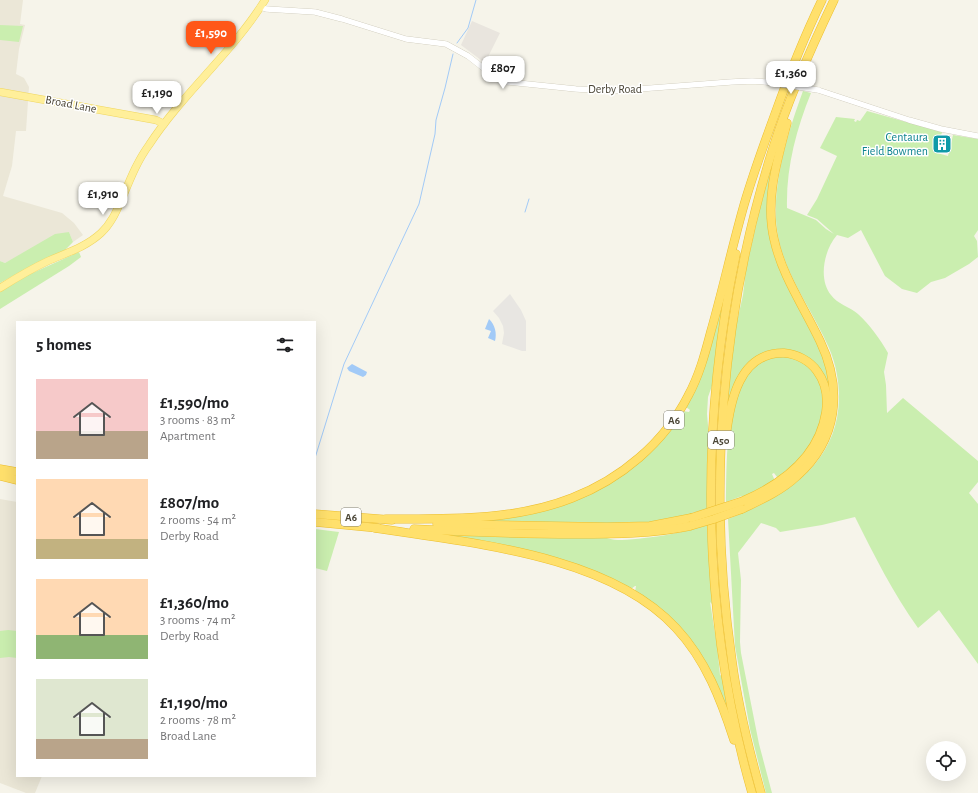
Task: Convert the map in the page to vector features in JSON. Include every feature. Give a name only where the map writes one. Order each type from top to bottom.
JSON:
[{"type":"highway","name":"A50","points":[[752,793],[745,769],[728,689],[719,624],[712,526],[712,450],[718,366],[728,294],[745,216],[773,118],[801,45],[822,0]]},
{"type":"highway","name":"A50","points":[[761,793],[746,733],[732,662],[724,591],[720,504],[724,388],[739,283],[763,181],[780,126],[834,0]]},
{"type":"highway","name":"A6","points":[[316,522],[374,528],[506,534],[622,534],[659,532],[691,522],[714,519],[781,488],[796,477],[808,465],[823,443],[829,428],[833,411],[834,390],[828,360],[817,334],[783,268],[776,247],[772,226],[771,203],[773,180],[794,93]]},
{"type":"highway","name":"A6","points":[[316,514],[386,519],[457,518],[489,516],[525,511],[559,502],[584,493],[612,479],[636,461],[669,427],[688,397],[700,370],[716,315],[744,204],[773,118]]},
{"type":"highway","points":[[720,504],[728,416],[740,379],[748,368],[764,357],[782,353],[797,356],[804,359],[813,367],[824,385],[826,409],[821,430],[813,448],[796,468],[771,487],[743,505]]},
{"type":"highway","points":[[0,469],[16,472]]},
{"type":"highway","points":[[0,476],[16,480]]},
{"type":"highway","points":[[386,519],[458,525],[591,527],[650,526],[691,522]]},
{"type":"highway","points":[[374,528],[491,546],[537,557],[591,573],[619,585],[641,598],[657,610],[677,629],[703,664],[722,705],[745,769]]},
{"type":"main road","points":[[0,288],[28,271],[84,246],[106,228],[113,217],[140,159],[162,127],[215,65],[265,0]]},
{"type":"main road","name":"Broad Lane","points":[[0,92],[156,120],[162,127]]},
{"type":"street","name":"Derby Road","points":[[260,7],[266,9],[321,13],[406,39],[446,44],[468,56],[491,74],[507,82],[612,91],[731,82],[766,82],[818,90],[927,126],[978,136]]},
{"type":"shaded area","points":[[0,0],[23,0],[20,24],[25,25],[19,49],[16,74],[24,78],[29,87],[26,131],[16,131],[12,166],[3,196],[62,213],[74,223],[83,235],[73,242],[69,232],[5,263],[0,261]]},
{"type":"shaded area","points":[[472,21],[500,33],[485,63],[461,45]]},
{"type":"shaded area","points":[[510,294],[521,310],[526,321],[526,351],[502,344],[504,333],[503,326],[493,311]]},
{"type":"shaded area","points":[[0,499],[16,502],[16,777],[42,777],[35,793],[26,793],[0,783]]},
{"type":"green space","points":[[0,25],[23,26],[19,42],[0,40]]},
{"type":"green space","points":[[803,91],[811,93],[793,149],[788,178],[787,208],[816,220],[834,234],[817,219],[807,215],[817,199],[837,156],[820,148],[836,117],[855,119],[854,121],[856,122],[857,120],[860,121],[867,111],[942,132],[937,153],[948,156],[953,135],[978,139],[978,230],[974,236],[977,241],[978,257],[945,278],[931,282],[917,293],[902,289],[885,276],[861,230],[848,238],[837,235],[832,241],[826,256],[824,273],[827,288],[831,295],[837,301],[862,318],[874,332],[888,353],[884,372],[887,413],[903,398],[978,461],[978,482],[969,493],[978,504],[978,664],[939,610],[918,628],[892,588],[855,517],[822,525],[780,532],[776,528],[761,523],[738,553],[741,580],[741,653],[759,744],[772,793],[766,793],[750,729],[735,646],[728,519],[749,511],[768,501],[804,476],[818,460],[829,442],[836,422],[839,392],[834,360],[822,333],[785,261],[777,230],[776,196],[782,160]]},
{"type":"green space","points":[[774,158],[770,240],[774,255],[784,279],[824,357],[831,391],[798,354],[752,362],[726,408],[736,326],[743,295],[746,269],[760,208]]},
{"type":"green space","points":[[69,232],[73,242],[62,253],[31,266],[0,283],[0,261],[5,263],[55,234]]},
{"type":"green space","points":[[79,252],[81,257],[69,266],[0,309],[0,292],[28,275]]},
{"type":"green space","points":[[721,309],[713,383],[708,397],[708,509],[692,513],[692,516],[658,522],[604,525],[455,522],[500,518],[604,486],[683,411],[689,412],[690,410],[686,407],[705,365]]},
{"type":"green space","points":[[787,356],[806,364],[818,378],[823,395],[823,417],[808,451],[781,478],[777,477],[774,473],[772,474],[775,481],[743,498],[742,496],[726,502],[730,427],[733,408],[739,390],[747,374],[758,363],[768,358]]},
{"type":"green space","points":[[707,524],[712,604],[710,602],[720,675],[722,676],[732,726],[697,651],[635,592],[636,586],[631,589],[601,575],[436,534],[513,537],[603,537],[616,540],[627,540],[676,533]]},
{"type":"green space","points":[[316,529],[339,532],[327,571],[316,568]]},
{"type":"green space","points":[[0,631],[16,631],[16,658],[0,658]]},
{"type":"water","points":[[489,319],[495,329],[495,341],[488,338],[491,331],[485,329]]},
{"type":"water","points":[[352,364],[367,372],[366,375],[363,377],[349,371],[347,368]]},
{"type":"waterway","points":[[457,43],[468,28],[476,0]]},
{"type":"waterway","points":[[316,455],[344,364],[419,204],[435,134],[436,120],[453,54]]},
{"type":"waterway","points":[[525,212],[529,199]]},
{"type":"place","name":"Centaura Field Bowmen","points":[[942,144]]}]
